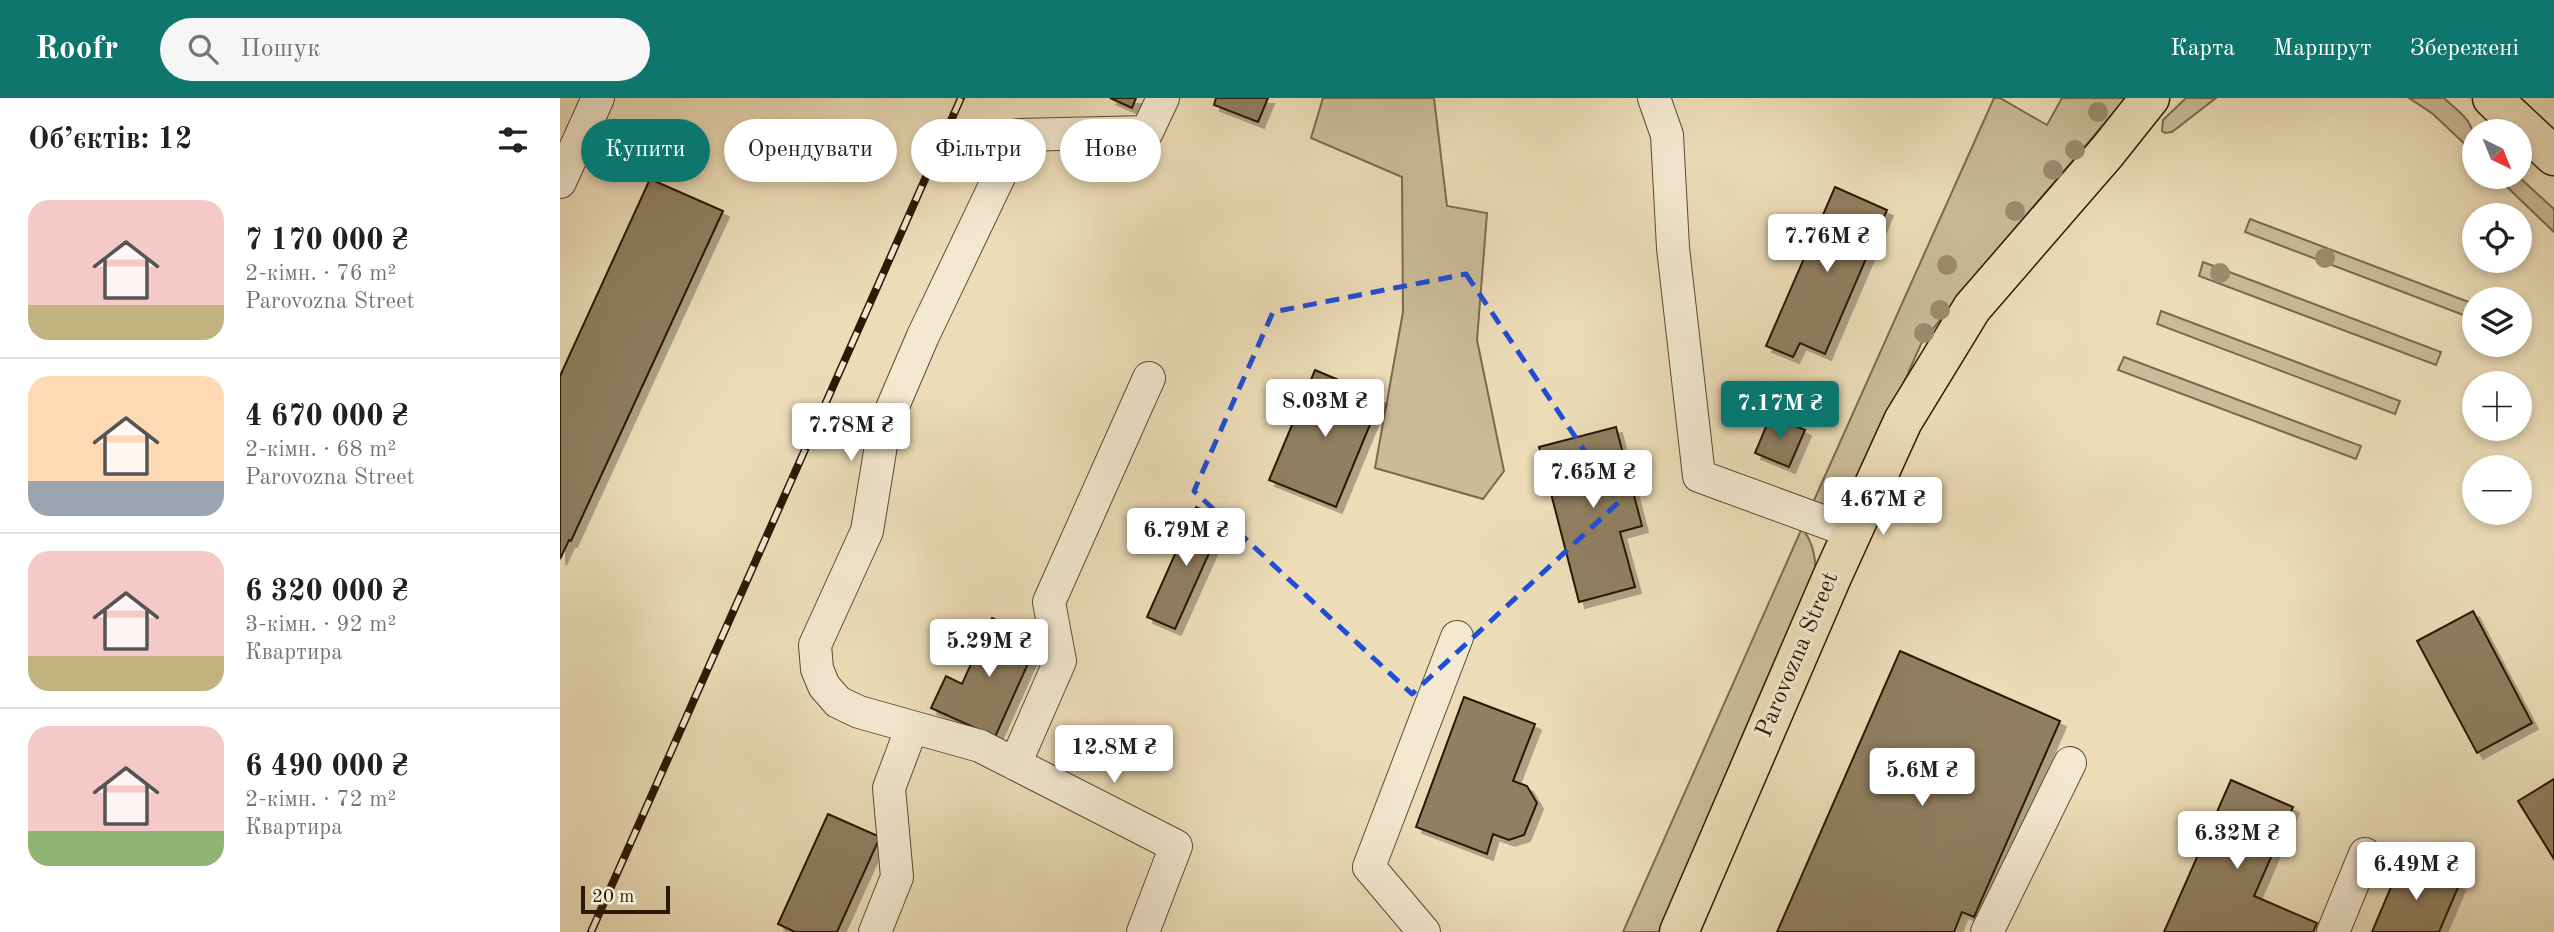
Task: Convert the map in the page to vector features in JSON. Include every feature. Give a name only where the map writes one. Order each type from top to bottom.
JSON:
[{"type":"main road","name":"Parovozna Street","points":[[1679,932],[1852,532],[1903,421],[1972,308],[2150,98]]},
{"type":"main road","name":"Parovozna Street","points":[[2106,152],[2164,98]]},
{"type":"main road","points":[[2492,98],[2554,156]]},
{"type":"street","points":[[560,182],[598,98]]},
{"type":"street","points":[[1143,932],[1176,846],[980,746],[859,712],[838,702],[824,686],[817,669],[815,645],[867,531],[884,427],[923,336],[1019,135],[1147,132],[1163,98]]},
{"type":"street","points":[[1654,98],[1667,135],[1673,248],[1699,476],[1852,532]]},
{"type":"street","points":[[1015,764],[1060,661],[1049,602],[1149,378]]},
{"type":"street","points":[[1424,932],[1369,867],[1457,637]]},
{"type":"street","points":[[876,932],[897,877],[889,788],[912,727]]},
{"type":"street","points":[[1987,932],[2070,763]]},
{"type":"street","points":[[2333,932],[2365,854]]},
{"type":"highlighted area","points":[[1466,274],[1619,502],[1412,694],[1194,491],[1273,312]]},
{"type":"shaded area","points":[[1323,98],[1434,98],[1447,206],[1487,213],[1477,340],[1504,471],[1483,499],[1375,468],[1403,312],[1402,177],[1311,138]]},
{"type":"shaded area","points":[[1994,98],[2000,98],[2047,125],[2062,98],[2126,98],[1983,266],[1921,344],[1857,488],[1831,507],[1811,507]]},
{"type":"shaded area","points":[[2186,98],[2216,98],[2172,132],[2165,133],[2162,131],[2163,120]]},
{"type":"shaded area","points":[[2409,98],[2444,98],[2466,119],[2462,119],[2462,141],[2433,114]]},
{"type":"shaded area","points":[[2509,189],[2532,189],[2554,209],[2554,232],[2532,211],[2532,203],[2524,203]]},
{"type":"shaded area","points":[[2250,219],[2462,299],[2462,314],[2245,232]]},
{"type":"shaded area","points":[[2203,262],[2441,352],[2436,365],[2199,276]]},
{"type":"shaded area","points":[[2161,311],[2400,401],[2395,414],[2157,324]]},
{"type":"shaded area","points":[[2124,357],[2361,446],[2356,459],[2118,370]]},
{"type":"shaded area","points":[[1802,528],[1813,549],[1816,573],[1662,932],[1623,932]]},
{"type":"building","points":[[1110,98],[1136,98],[1132,108]]},
{"type":"building","points":[[1216,98],[1268,98],[1258,122],[1214,105]]},
{"type":"building","points":[[649,182],[657,182],[723,211],[571,541],[569,540],[560,559],[560,376]]},
{"type":"building","points":[[1835,187],[1887,210],[1825,354],[1800,343],[1793,357],[1766,346]]},
{"type":"building","points":[[1315,370],[1381,398],[1336,507],[1269,480]]},
{"type":"building","points":[[1771,415],[1805,430],[1789,467],[1755,453]]},
{"type":"building","points":[[1616,427],[1642,526],[1620,532],[1635,587],[1579,602],[1539,447]]},
{"type":"building","points":[[1196,507],[1224,520],[1175,629],[1147,617]]},
{"type":"building","points":[[2473,611],[2532,723],[2477,753],[2417,641]]},
{"type":"building","points":[[992,618],[1039,639],[995,737],[931,708],[946,676],[962,684]]},
{"type":"building","points":[[1900,651],[2060,721],[1974,917],[1962,912],[1954,932],[1777,932]]},
{"type":"building","points":[[1464,697],[1535,724],[1513,781],[1527,786],[1537,803],[1524,835],[1509,840],[1493,834],[1487,854],[1416,827]]},
{"type":"building","points":[[2554,779],[2554,859],[2518,801]]},
{"type":"building","points":[[2231,780],[2293,807],[2254,896],[2317,923],[2313,932],[2164,932]]},
{"type":"building","points":[[828,814],[880,837],[837,932],[795,932],[778,924]]},
{"type":"building","points":[[2402,861],[2459,885],[2439,932],[2372,932]]},
{"type":"railway","points":[[591,932],[961,98]]}]
